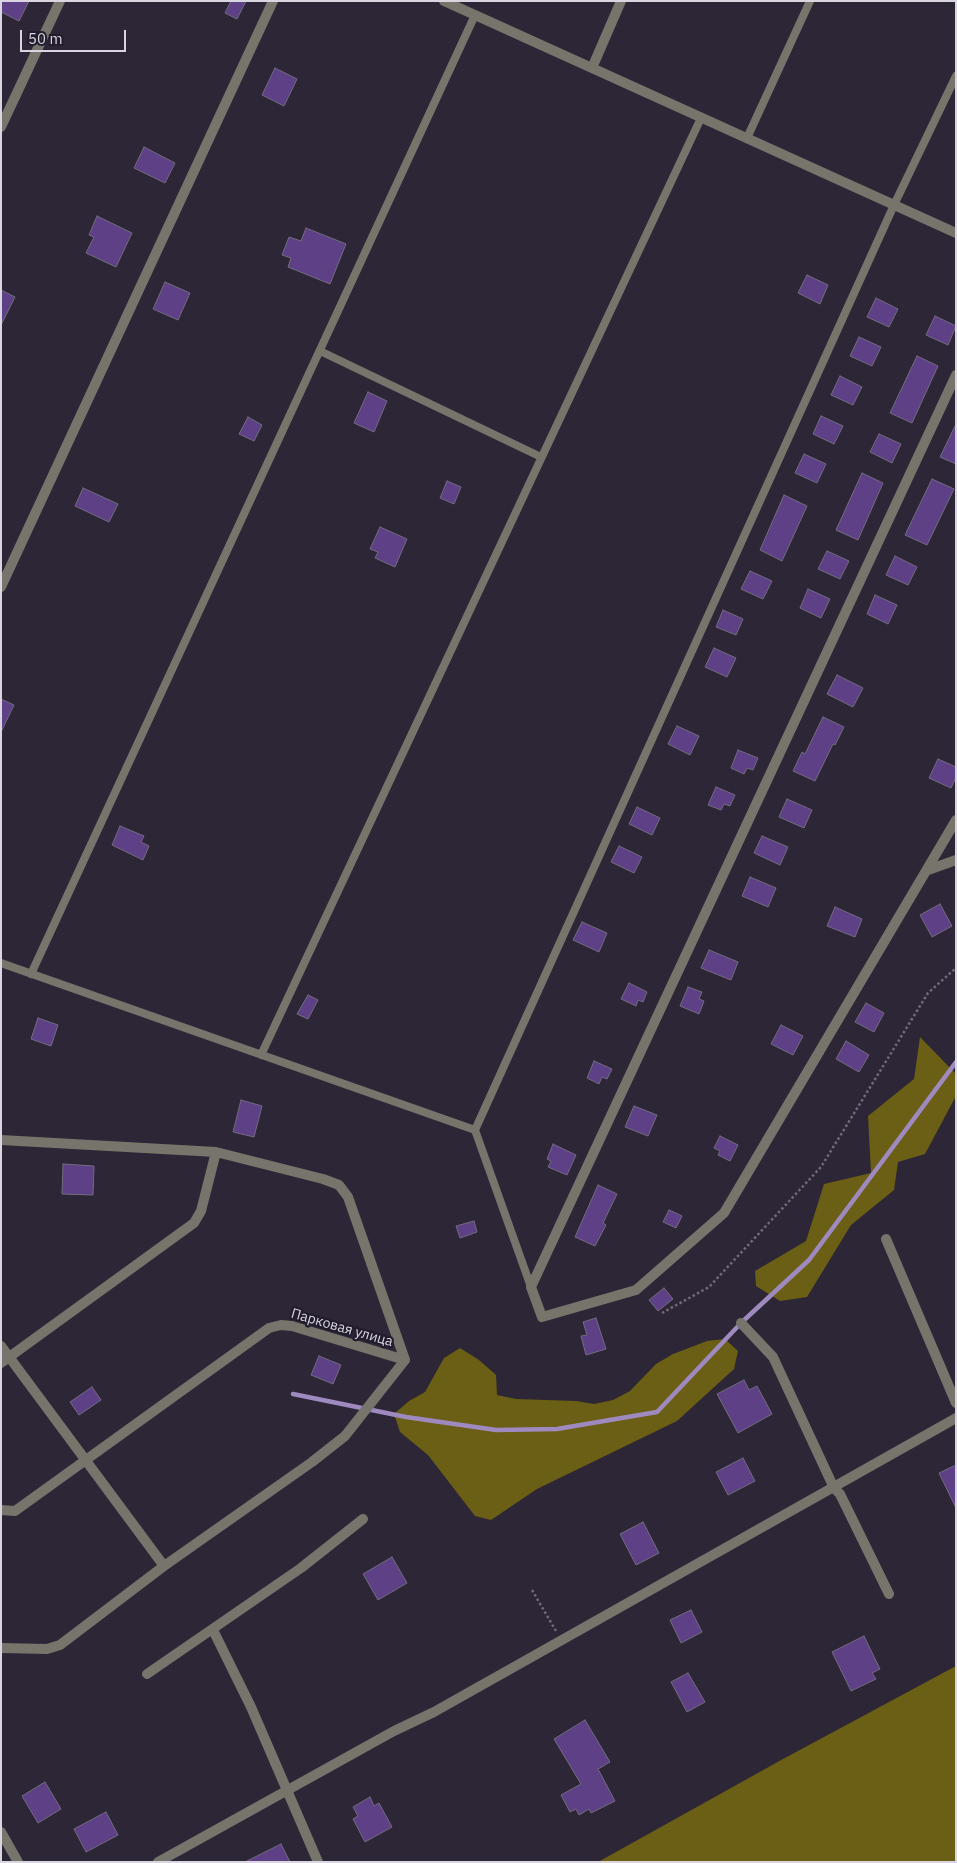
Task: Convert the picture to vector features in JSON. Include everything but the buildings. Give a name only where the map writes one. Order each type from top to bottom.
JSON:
[{"type":"street","points":[[1,127],[60,1]]},
{"type":"street","points":[[1,587],[273,1]]},
{"type":"street","points":[[444,1],[956,233]]},
{"type":"street","points":[[592,68],[621,1]]},
{"type":"street","points":[[956,375],[531,1287],[542,1318],[636,1290],[724,1213],[956,820]]},
{"type":"street","points":[[928,870],[956,860]]},
{"type":"street","points":[[1,1140],[216,1152],[323,1179],[339,1186],[348,1197],[405,1360]]},
{"type":"street","points":[[5,1360],[194,1223],[201,1211],[216,1152]]},
{"type":"street","points":[[886,1239],[956,1403]]},
{"type":"street","points":[[741,1323],[773,1357],[834,1488],[840,1494],[889,1594]]},
{"type":"street","name":"Парковая улица","points":[[1,1510],[15,1510],[269,1328],[281,1325],[292,1326],[405,1360],[344,1436],[312,1462],[164,1566],[60,1645],[47,1649],[1,1648]]},
{"type":"street","points":[[1,1346],[5,1360],[87,1460],[164,1566]]},
{"type":"street","points":[[158,1862],[394,1731],[434,1712],[560,1639],[834,1488],[956,1418]]},
{"type":"street","points":[[147,1674],[301,1568],[363,1518]]},
{"type":"street","points":[[212,1630],[251,1707],[318,1862]]},
{"type":"street","points":[[1,1832],[18,1862]]},
{"type":"lane","points":[[747,138],[810,1]]},
{"type":"lane","points":[[31,974],[475,15]]},
{"type":"lane","points":[[531,1287],[475,1130],[894,205],[956,76]]},
{"type":"lane","points":[[261,1055],[701,118]]},
{"type":"lane","points":[[320,350],[542,457]]},
{"type":"lane","points":[[1,963],[475,1130]]},
{"type":"path","points":[[662,1313],[709,1287],[821,1167],[928,993],[956,968]]},
{"type":"path","points":[[532,1590],[560,1639]]},
{"type":"shaded area","points":[[920,1037],[956,1074],[956,1096],[925,1154],[898,1162],[894,1190],[851,1225],[807,1297],[780,1301],[756,1286],[755,1271],[806,1241],[824,1184],[871,1173],[868,1116],[914,1079]]},
{"type":"shaded area","points":[[725,1339],[738,1351],[734,1369],[677,1421],[537,1489],[491,1520],[475,1516],[428,1455],[400,1432],[394,1414],[409,1401],[425,1392],[444,1358],[460,1348],[479,1360],[496,1375],[497,1395],[516,1399],[576,1401],[594,1404],[613,1400],[630,1391],[656,1364],[673,1354],[707,1341]]},
{"type":"shaded area","points":[[956,1666],[956,1862],[598,1862],[783,1759]]},
{"type":"waterway","points":[[293,1394],[406,1417],[496,1430],[557,1429],[657,1412],[741,1323],[809,1260],[956,1062]]}]
